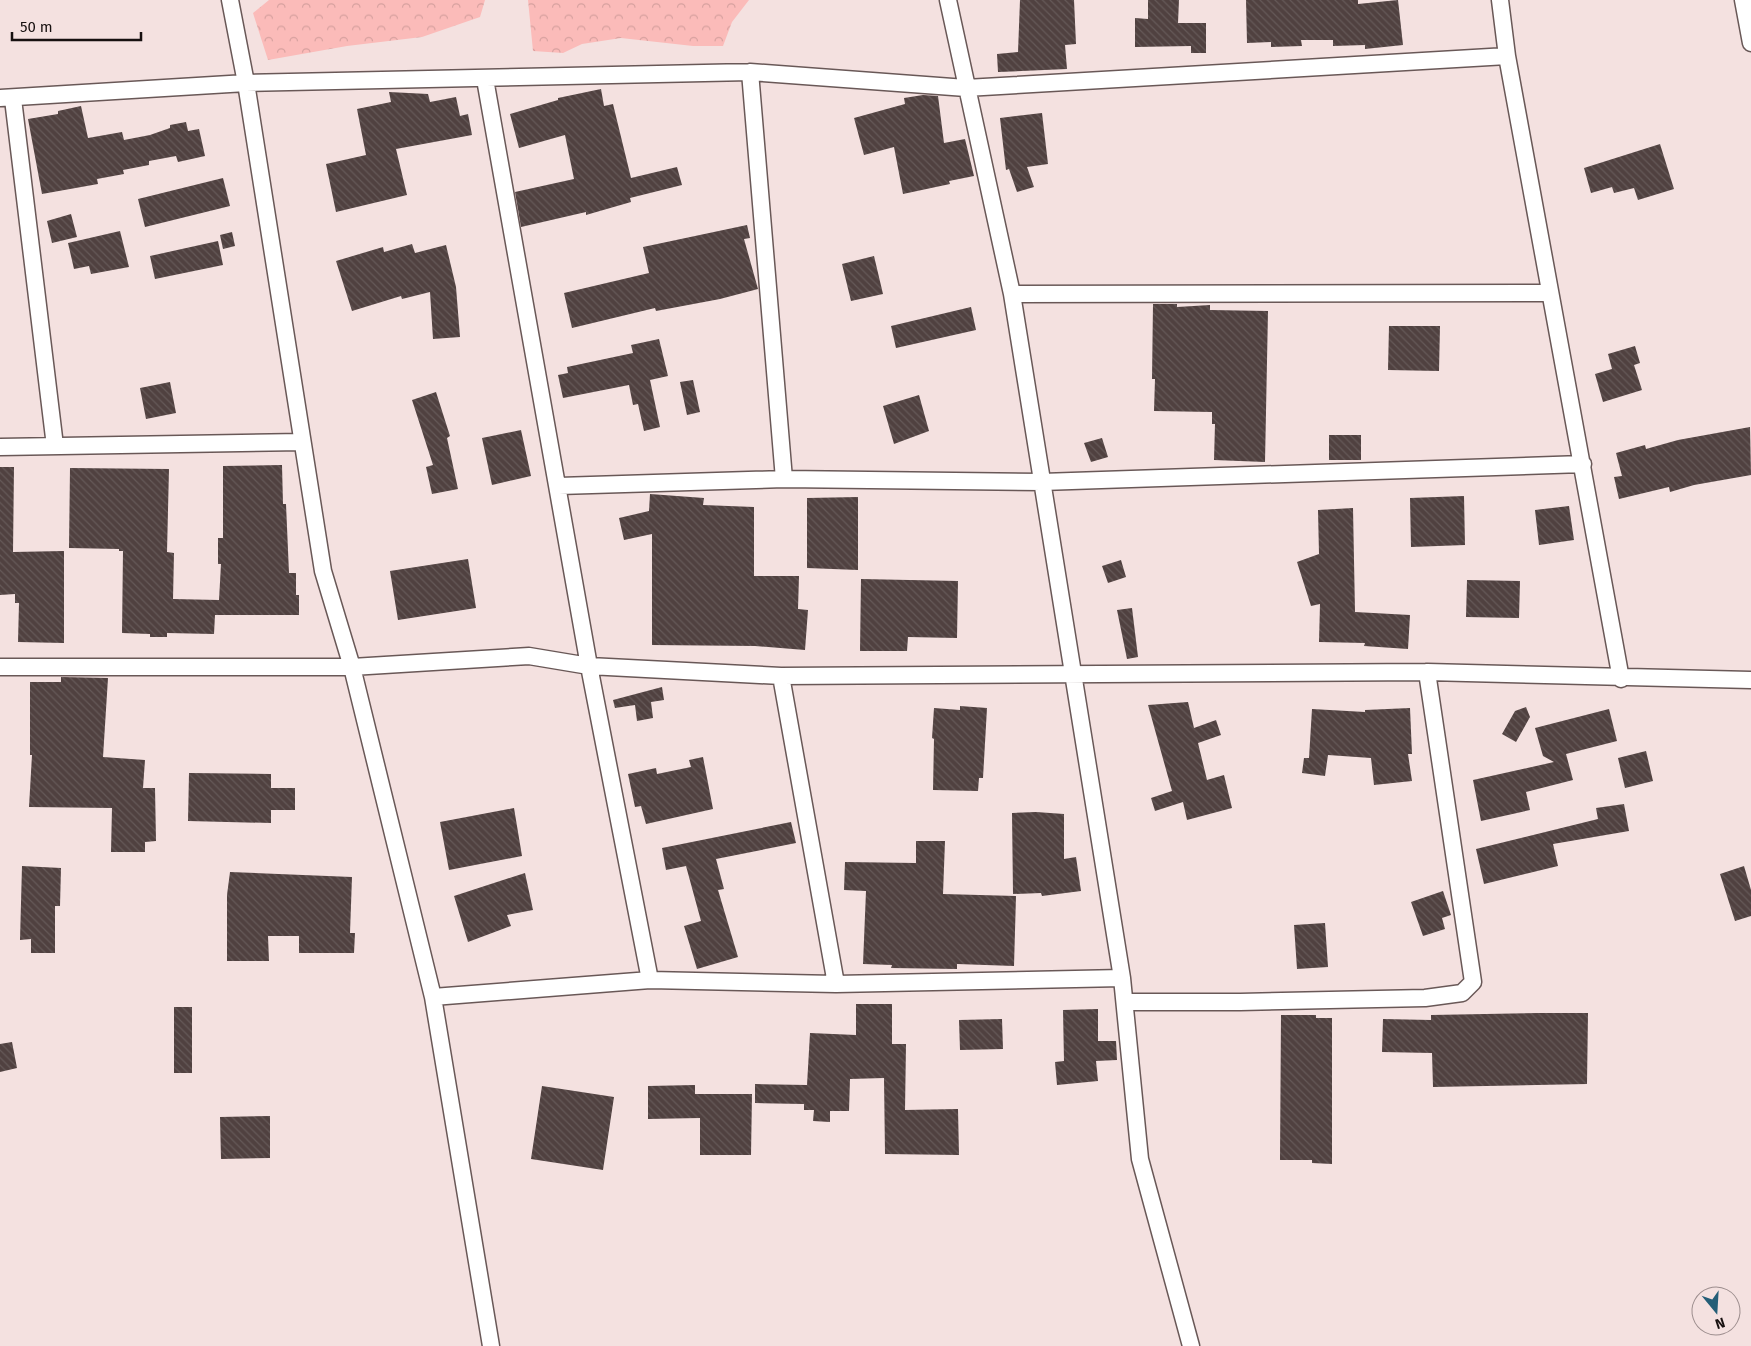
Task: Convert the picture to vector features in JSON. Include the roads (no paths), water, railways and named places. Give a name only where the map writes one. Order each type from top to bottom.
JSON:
[{"type":"street","points":[[230,0],[246,83],[323,571],[352,667],[433,997],[491,1346]]},
{"type":"street","points":[[948,0],[1012,294],[1122,978],[1140,1159],[1191,1346]]},
{"type":"street","points":[[1500,0],[1507,56],[1621,679]]},
{"type":"street","points":[[1743,0],[1751,43]]},
{"type":"street","points":[[55,446],[6,99],[246,83],[750,72],[966,88],[1507,56]]},
{"type":"street","points":[[750,72],[784,479]]},
{"type":"street","points":[[484,79],[559,486],[589,666],[650,980]]},
{"type":"street","points":[[1012,294],[1550,292]]},
{"type":"street","points":[[0,447],[302,442]]},
{"type":"street","points":[[559,486],[784,479],[1042,482],[1583,464]]},
{"type":"street","points":[[0,667],[352,667],[529,656],[589,666],[781,676],[1427,672],[1621,679],[1751,680]]},
{"type":"street","points":[[1125,1002],[1240,1002],[1425,998],[1462,993],[1472,982],[1427,672]]},
{"type":"street","points":[[781,676],[836,984]]},
{"type":"street","points":[[433,997],[650,980],[836,984],[1122,978]]}]
